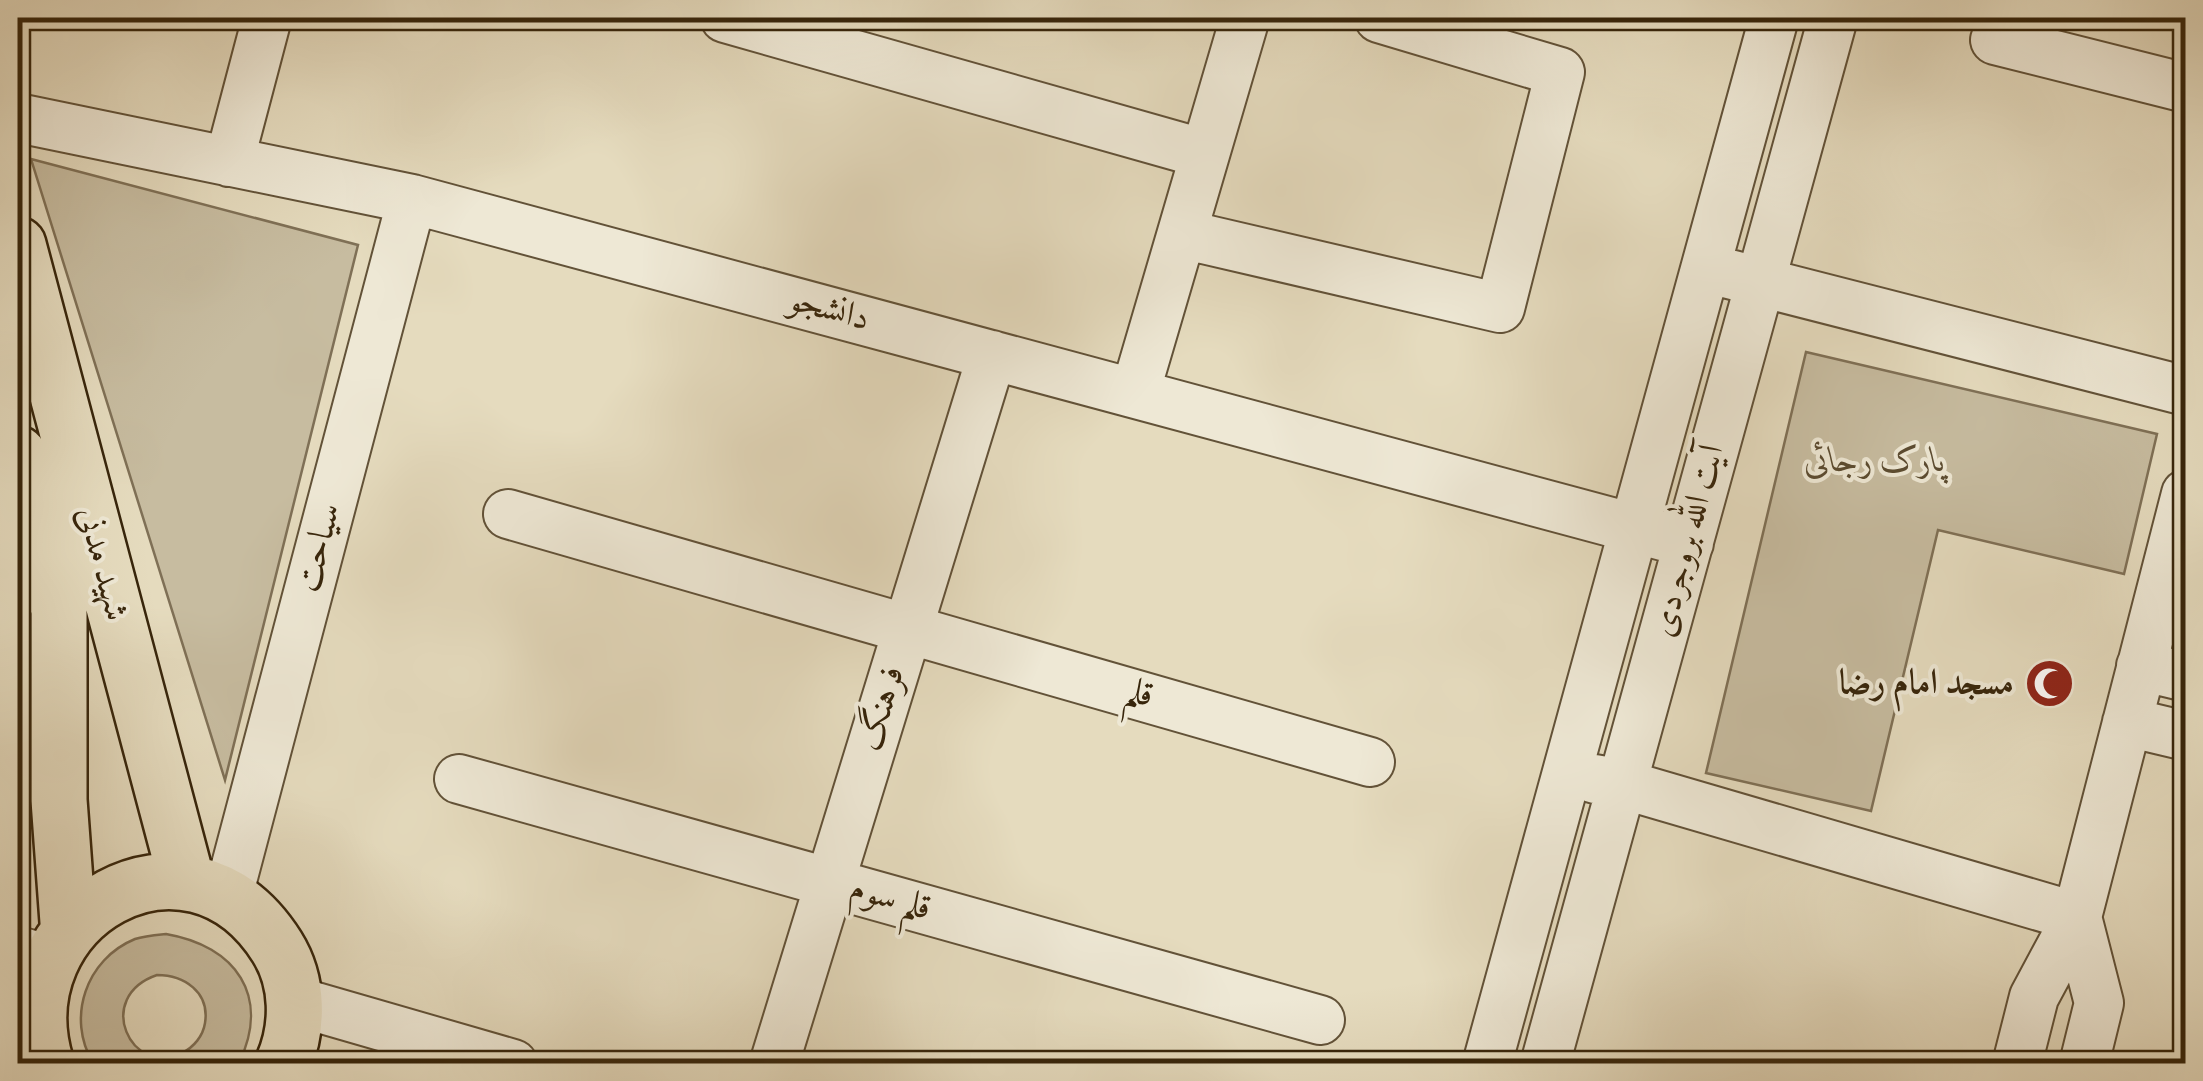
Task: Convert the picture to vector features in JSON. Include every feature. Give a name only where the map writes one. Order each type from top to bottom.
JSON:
[{"type":"main road","name":"شهید مدنی","points":[[18,245],[207,889]]},
{"type":"main road","name":"شهید مدنی","points":[[18,454],[59,610],[59,800],[34,1000],[37,1042],[46,1064]]},
{"type":"main road","points":[[43,944],[103,896],[130,886],[144,882],[207,889],[262,923],[285,960],[296,1001],[292,1044],[283,1064]]},
{"type":"street","points":[[229,162],[267,18]]},
{"type":"street","points":[[724,18],[1206,154]]},
{"type":"street","points":[[1135,393],[1245,18]]},
{"type":"street","points":[[1182,234],[1500,308],[1560,72],[1379,18]]},
{"type":"street","name":"آیت الله بروجردی","points":[[1487,1064],[1774,18]]},
{"type":"street","name":"آیت الله بروجردی","points":[[1545,1064],[1834,18]]},
{"type":"street","points":[[1995,40],[2186,88]]},
{"type":"street","name":"دانشجو","points":[[18,118],[412,199],[1689,542]]},
{"type":"street","name":"سیاحت","points":[[207,889],[412,199]]},
{"type":"street","points":[[1706,269],[2186,391]]},
{"type":"street","name":"فرهنگ","points":[[774,1064],[992,355]]},
{"type":"street","points":[[2018,1064],[2034,998],[2076,917],[2126,722],[2164,671],[2186,494]]},
{"type":"street","name":"قلم","points":[[508,514],[1370,762]]},
{"type":"street","points":[[2126,722],[2186,736]]},
{"type":"street","points":[[1567,774],[1622,784],[2076,917]]},
{"type":"street","name":"قلم سوم","points":[[460,778],[1320,1020]]},
{"type":"street","points":[[2076,917],[2099,1003],[2084,1064]]},
{"type":"street","points":[[296,1001],[514,1064]]},
{"type":"green space","points":[[31,159],[358,245],[225,780]]},
{"type":"green space","name":"پارک رجائی","points":[[1806,352],[2157,434],[2124,574],[1938,530],[1871,811],[1706,773]]},
{"type":"green space","points":[[166,934],[211,950],[241,978],[251,1016],[239,1063],[93,1063],[81,1027],[85,992],[93,975],[118,948],[135,939]],"holes":[[[157,975],[193,987],[205,1012],[204,1028],[194,1044],[182,1053],[164,1058],[135,1045],[126,1032],[123,1016],[127,1000],[138,986]]]},
{"type":"place","name":"مسجد امام رضا","points":[[2049,684]]}]
